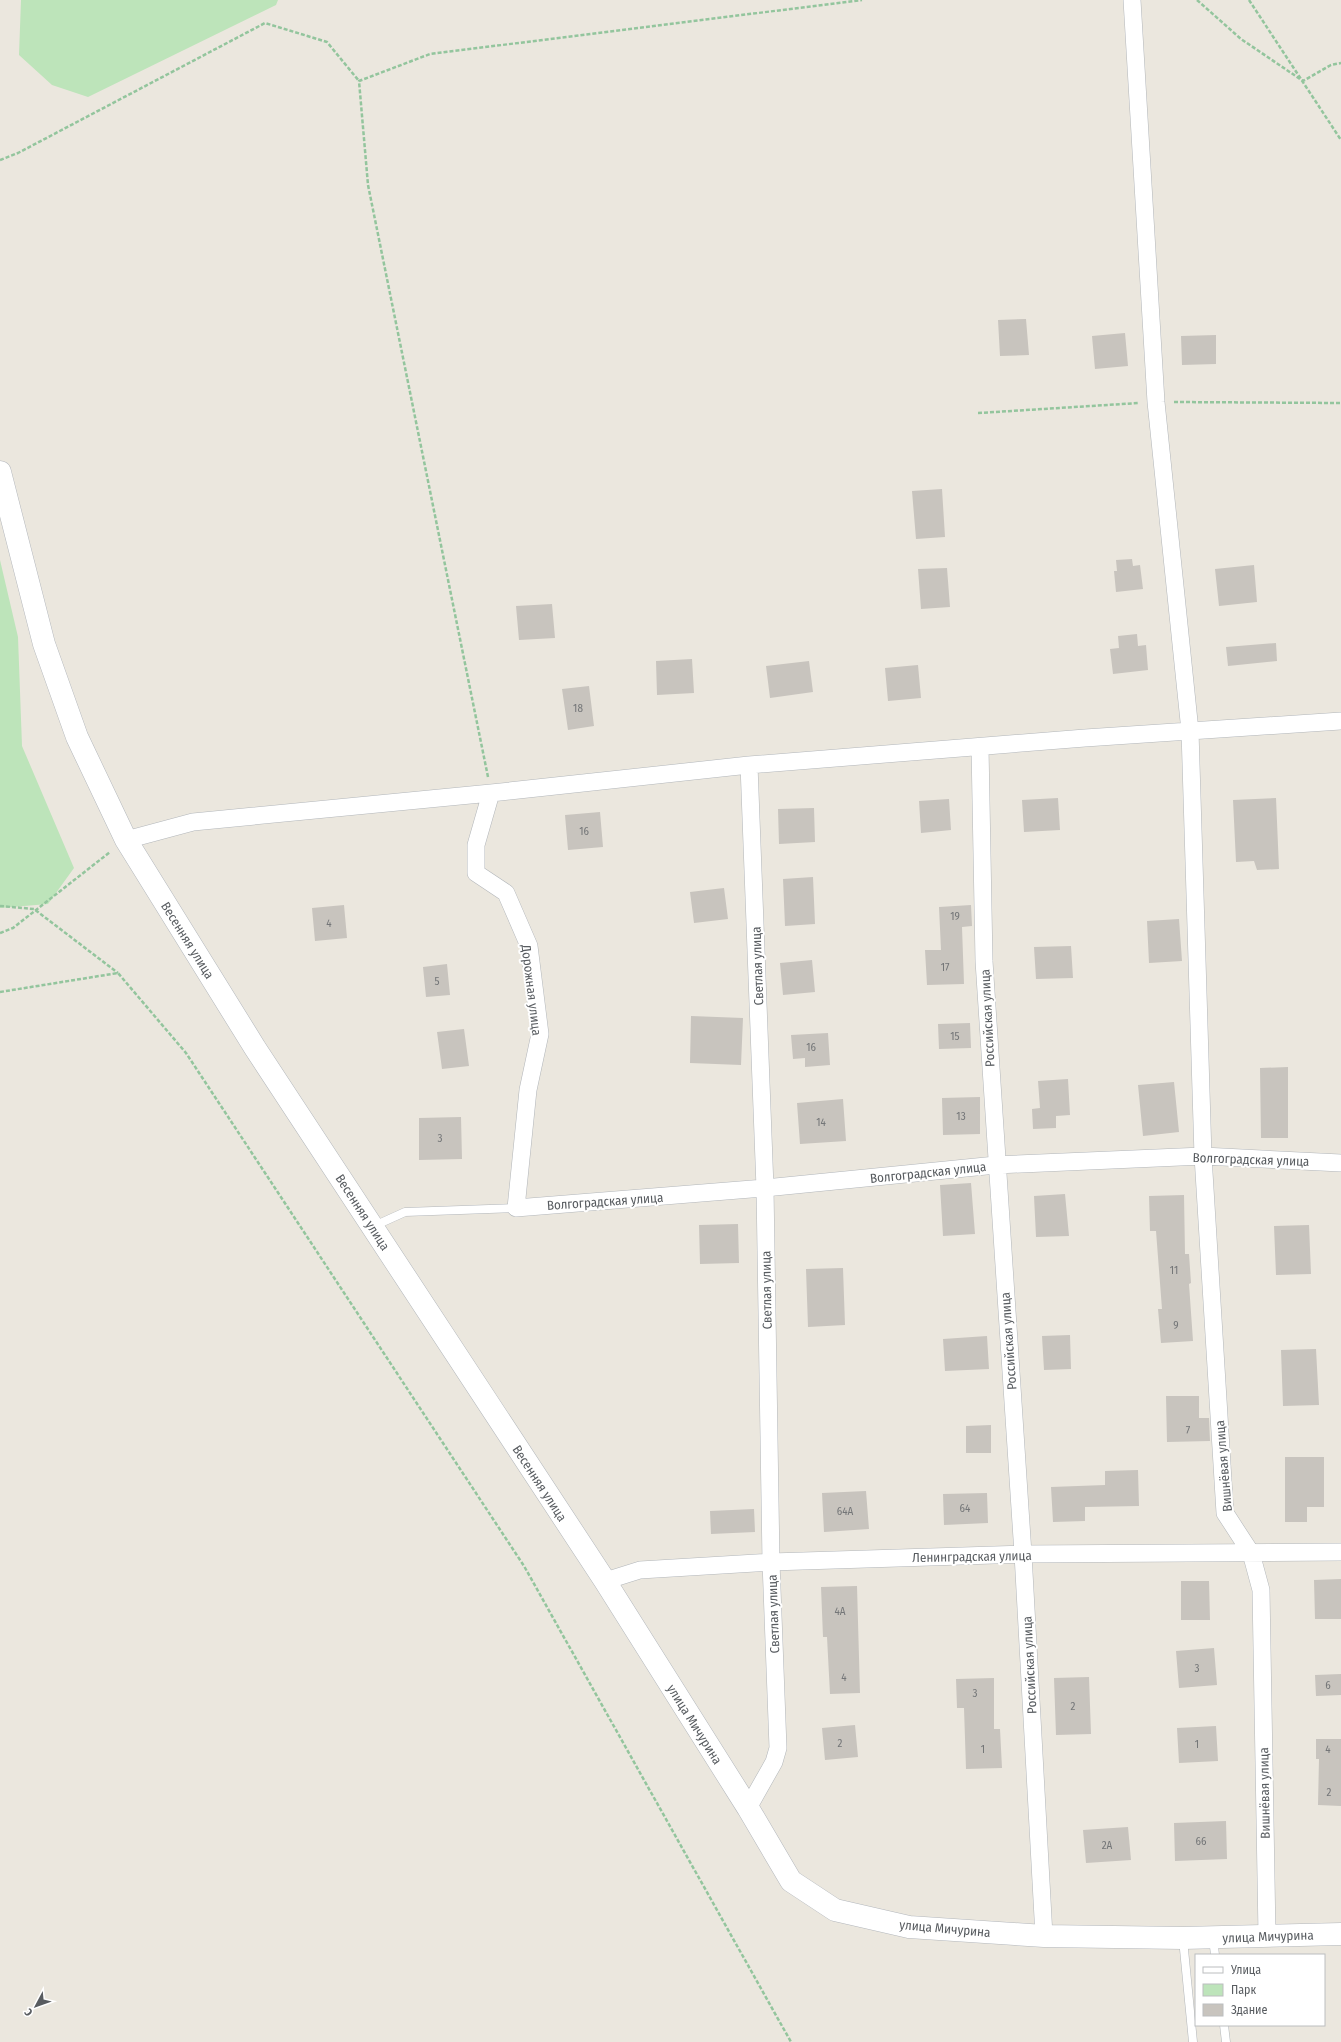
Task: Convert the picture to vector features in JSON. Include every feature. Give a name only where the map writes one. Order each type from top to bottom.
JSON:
[{"type":"street","name":"Вишнёвая улица","points":[[1132,0],[1156,402],[1190,731],[1202,1156],[1225,1513],[1251,1553],[1260,1590],[1267,1936]]},
{"type":"street","name":"Весенняя улица","points":[[0,472],[44,644],[77,737],[126,840],[255,1048],[605,1582]]},
{"type":"street","points":[[126,840],[193,822],[491,793],[749,765],[1190,731],[1341,721]]},
{"type":"street","name":"Российская улица","points":[[980,747],[984,961],[996,1166],[1023,1554],[1044,1936]]},
{"type":"street","name":"Светлая улица","points":[[748,1808],[774,1762],[778,1748],[771,1562],[765,1188],[749,765]]},
{"type":"street","name":"Дорожная улица","points":[[491,793],[476,845],[476,873],[506,893],[528,946],[540,1034],[528,1090],[516,1208]]},
{"type":"street","name":"Волгоградская улица","points":[[516,1208],[765,1188],[996,1166],[1202,1156],[1341,1163]]},
{"type":"street","name":"Ленинградская улица","points":[[605,1582],[640,1570],[771,1562],[1023,1554],[1341,1552]]},
{"type":"street","name":"улица Мичурина","points":[[605,1582],[748,1808],[791,1881],[835,1910],[909,1927],[1044,1936],[1183,1938],[1214,1946],[1267,1936],[1341,1934]]},
{"type":"lane","points":[[372,1227],[405,1212],[516,1208]]},
{"type":"lane","points":[[1183,1938],[1193,2042]]},
{"type":"lane","points":[[1224,2026],[1226,2042]]},
{"type":"path","points":[[359,81],[430,54],[862,0]]},
{"type":"path","points":[[1197,0],[1241,39],[1302,81]]},
{"type":"path","points":[[1249,0],[1341,140]]},
{"type":"path","points":[[0,160],[18,153],[265,23],[327,42],[359,81],[368,185],[491,793]]},
{"type":"path","points":[[1302,81],[1332,65],[1341,63]]},
{"type":"path","points":[[0,933],[13,928],[34,909],[126,840]]},
{"type":"path","points":[[0,906],[34,909],[118,973],[186,1053],[524,1566],[791,2042]]},
{"type":"path","points":[[0,992],[118,973]]},
{"type":"green space","points":[[21,0],[278,0],[276,5],[88,97],[52,85],[19,55]]},
{"type":"green space","points":[[0,560],[18,637],[22,746],[74,868],[48,904],[0,908]]},
{"type":"building","points":[[1026,319],[1029,355],[1000,356],[998,320]]},
{"type":"building","points":[[1125,333],[1128,366],[1095,369],[1092,336]]},
{"type":"building","points":[[1216,335],[1216,364],[1182,365],[1181,336]]},
{"type":"building","points":[[942,489],[945,537],[916,539],[912,491]]},
{"type":"building","points":[[1132,559],[1133,566],[1140,565],[1143,589],[1116,592],[1114,571],[1117,571],[1116,560]]},
{"type":"building","points":[[1254,565],[1257,602],[1219,606],[1215,569]]},
{"type":"building","points":[[947,568],[950,607],[921,609],[918,569]]},
{"type":"building","points":[[552,604],[555,638],[519,640],[516,606]]},
{"type":"building","points":[[1137,634],[1138,646],[1146,645],[1148,670],[1113,674],[1110,649],[1119,648],[1118,636]]},
{"type":"building","points":[[1276,643],[1277,661],[1228,666],[1226,647]]},
{"type":"building","points":[[692,659],[694,693],[657,695],[656,661]]},
{"type":"building","points":[[809,661],[813,692],[770,698],[766,666]]},
{"type":"building","points":[[918,665],[921,698],[888,701],[885,668]]},
{"type":"building","points":[[589,686],[594,726],[568,730],[562,689]]},
{"type":"building","points":[[1058,798],[1060,830],[1024,832],[1022,800]]},
{"type":"building","points":[[1276,798],[1279,869],[1257,870],[1254,861],[1236,862],[1233,800]]},
{"type":"building","points":[[949,799],[951,830],[921,833],[919,801]]},
{"type":"building","points":[[814,808],[815,842],[779,844],[778,809]]},
{"type":"building","points":[[600,812],[603,847],[568,850],[565,815]]},
{"type":"building","points":[[813,877],[815,924],[785,926],[783,879]]},
{"type":"building","points":[[724,888],[728,919],[694,923],[690,892]]},
{"type":"building","points":[[344,905],[347,938],[315,941],[312,908]]},
{"type":"building","points":[[971,905],[972,926],[962,927],[964,984],[927,985],[925,950],[941,950],[939,907]]},
{"type":"building","points":[[1179,919],[1182,961],[1149,963],[1147,921]]},
{"type":"building","points":[[1071,946],[1073,978],[1036,979],[1034,947]]},
{"type":"building","points":[[812,960],[815,992],[783,995],[780,963]]},
{"type":"building","points":[[447,964],[450,995],[426,997],[423,967]]},
{"type":"building","points":[[691,1016],[743,1018],[741,1065],[690,1063]]},
{"type":"building","points":[[970,1023],[971,1048],[939,1049],[938,1024]]},
{"type":"building","points":[[464,1029],[469,1066],[442,1069],[437,1032]]},
{"type":"building","points":[[828,1033],[830,1065],[805,1067],[805,1058],[793,1059],[791,1035]]},
{"type":"building","points":[[1288,1067],[1288,1138],[1261,1138],[1260,1068]]},
{"type":"building","points":[[1068,1079],[1070,1115],[1056,1116],[1056,1128],[1033,1129],[1032,1109],[1040,1108],[1038,1081]]},
{"type":"building","points":[[1174,1082],[1179,1132],[1143,1136],[1138,1085]]},
{"type":"building","points":[[980,1097],[980,1134],[943,1135],[942,1098]]},
{"type":"building","points":[[843,1099],[846,1141],[800,1144],[797,1103]]},
{"type":"building","points":[[461,1117],[462,1159],[419,1160],[419,1118]]},
{"type":"building","points":[[971,1183],[975,1234],[943,1236],[940,1185]]},
{"type":"building","points":[[1065,1194],[1069,1236],[1036,1237],[1034,1196]]},
{"type":"building","points":[[1184,1195],[1185,1254],[1189,1254],[1191,1283],[1189,1284],[1193,1341],[1161,1343],[1158,1309],[1162,1309],[1156,1231],[1150,1231],[1149,1196]]},
{"type":"building","points":[[738,1224],[739,1263],[700,1264],[699,1225]]},
{"type":"building","points":[[1309,1225],[1311,1274],[1276,1275],[1274,1226]]},
{"type":"building","points":[[843,1268],[845,1325],[808,1327],[806,1269]]},
{"type":"building","points":[[1070,1335],[1071,1369],[1044,1370],[1042,1336]]},
{"type":"building","points":[[987,1336],[989,1369],[945,1371],[943,1339]]},
{"type":"building","points":[[1316,1349],[1319,1405],[1283,1406],[1281,1350]]},
{"type":"building","points":[[1166,1396],[1199,1396],[1199,1418],[1209,1418],[1210,1441],[1167,1442]]},
{"type":"building","points":[[991,1425],[991,1453],[966,1453],[966,1426]]},
{"type":"building","points":[[1285,1457],[1324,1457],[1324,1507],[1307,1507],[1307,1522],[1285,1522]]},
{"type":"building","points":[[1138,1470],[1139,1506],[1085,1507],[1085,1521],[1053,1522],[1051,1487],[1105,1485],[1105,1471]]},
{"type":"building","points":[[866,1491],[869,1529],[824,1532],[822,1493]]},
{"type":"building","points":[[987,1493],[988,1523],[944,1525],[943,1494]]},
{"type":"building","points":[[754,1509],[755,1532],[711,1534],[710,1511]]},
{"type":"building","points":[[1341,1579],[1341,1619],[1315,1619],[1314,1580]]},
{"type":"building","points":[[1181,1581],[1209,1581],[1210,1620],[1181,1620]]},
{"type":"building","points":[[857,1586],[860,1693],[830,1694],[827,1637],[823,1637],[821,1587]]},
{"type":"building","points":[[1214,1648],[1217,1685],[1179,1688],[1176,1651]]},
{"type":"building","points":[[1341,1674],[1341,1695],[1316,1696],[1315,1675]]},
{"type":"building","points":[[1089,1677],[1091,1734],[1056,1735],[1054,1678]]},
{"type":"building","points":[[994,1678],[994,1729],[1000,1729],[1002,1768],[966,1769],[964,1708],[957,1708],[956,1679]]},
{"type":"building","points":[[855,1725],[858,1757],[825,1760],[822,1728]]},
{"type":"building","points":[[1216,1726],[1218,1761],[1179,1763],[1177,1728]]},
{"type":"building","points":[[1316,1739],[1341,1739],[1341,1806],[1318,1805],[1319,1759],[1316,1759]]},
{"type":"building","points":[[1226,1821],[1227,1859],[1175,1861],[1174,1823]]},
{"type":"building","points":[[1128,1827],[1131,1860],[1086,1863],[1083,1830]]}]
